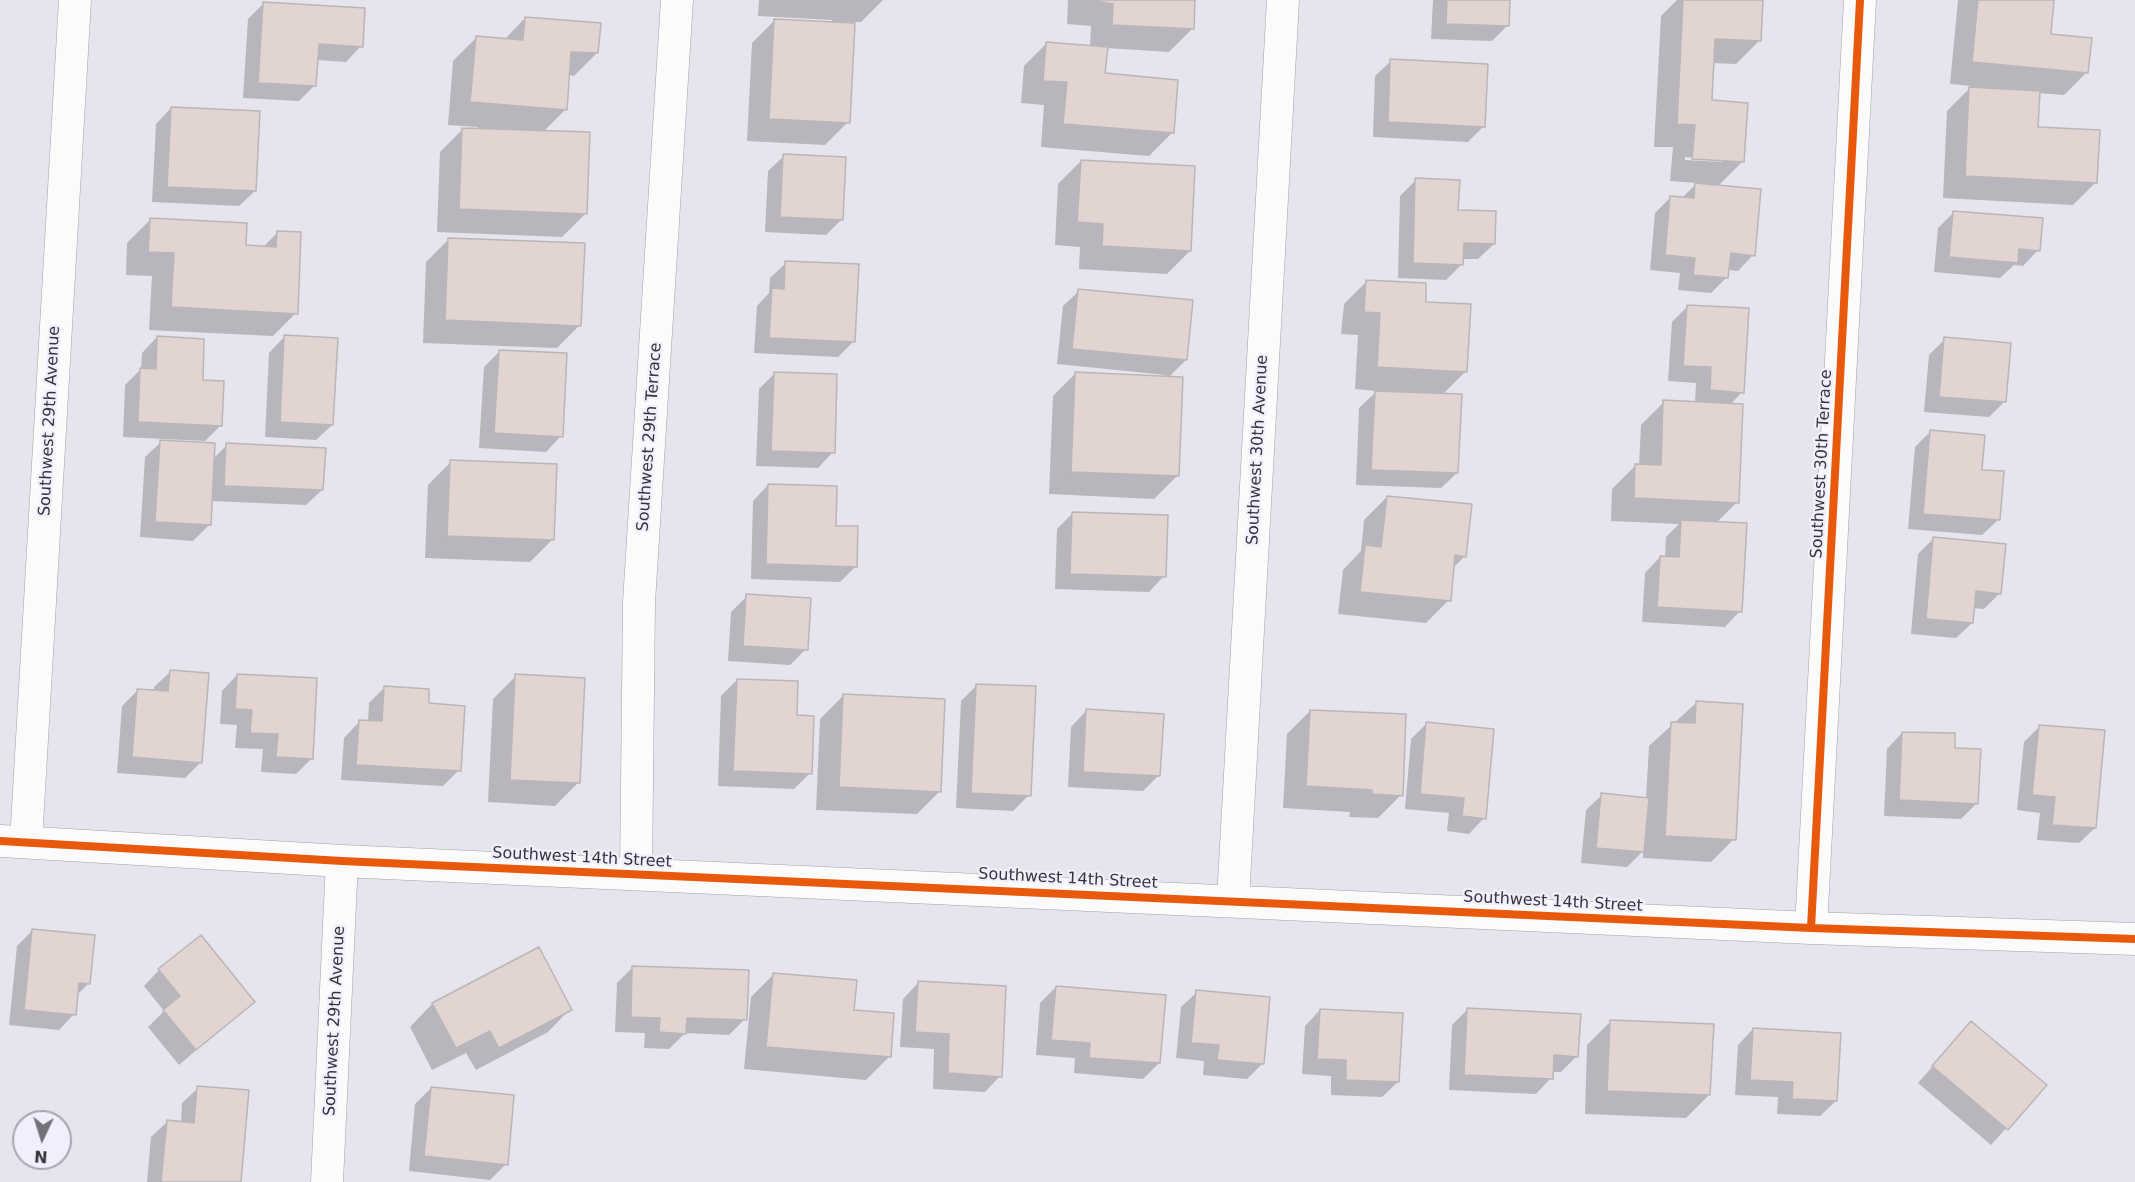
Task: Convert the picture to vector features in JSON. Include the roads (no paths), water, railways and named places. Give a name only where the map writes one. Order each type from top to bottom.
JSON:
[{"type":"street","name":"Southwest 29th Avenue","points":[[13,841],[75,0]]},
{"type":"street","name":"Southwest 29th Terrace","points":[[636,874],[639,602],[677,0]]},
{"type":"street","name":"Southwest 30th Avenue","points":[[1233,900],[1283,0]]},
{"type":"street","name":"Southwest 30th Terrace","points":[[1811,928],[1860,0]]},
{"type":"street","name":"Southwest 14th Street","points":[[13,841],[342,861],[1811,928],[2135,939]]},
{"type":"street","name":"Southwest 29th Avenue","points":[[327,1182],[342,861]]}]
